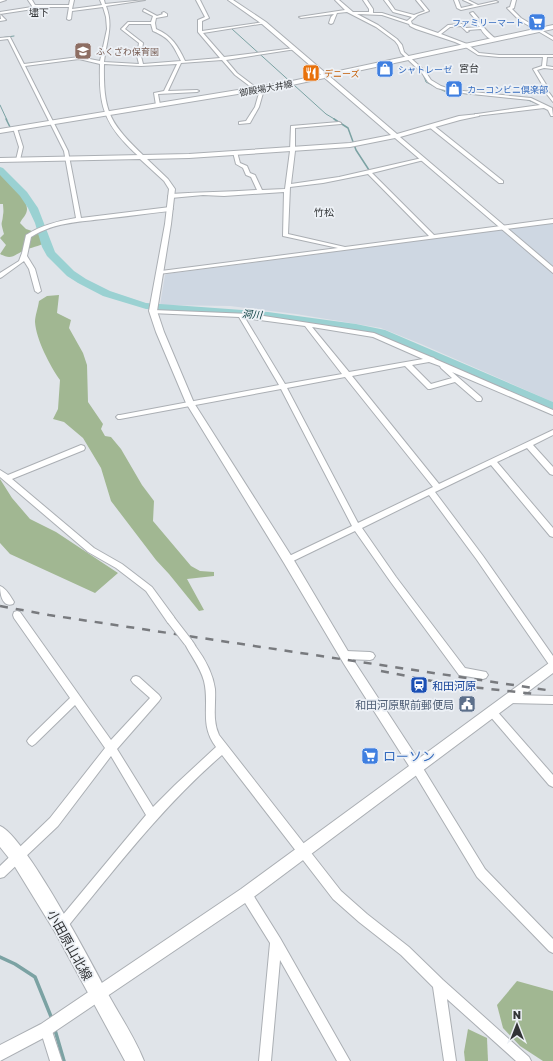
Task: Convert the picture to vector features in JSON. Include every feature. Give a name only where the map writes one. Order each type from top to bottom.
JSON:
[{"type":"main road","name":"御殿場大井線","points":[[0,131],[257,90],[553,27]]},
{"type":"main road","name":"小田原山北線","points":[[0,834],[18,856],[61,926],[97,995],[135,1061]]},
{"type":"street","points":[[30,0],[34,6]]},
{"type":"street","points":[[69,19],[72,0]]},
{"type":"street","points":[[102,0],[109,19],[109,30],[102,63],[102,80],[106,114],[118,131],[171,186],[172,196],[154,308],[190,403],[481,873],[553,946]]},
{"type":"street","points":[[0,20],[4,20],[0,13],[33,8],[34,6],[71,8],[143,0]]},
{"type":"street","points":[[198,0],[207,18],[200,20],[198,27],[200,32],[222,60],[242,79],[261,93],[258,107],[248,122],[241,123]]},
{"type":"street","points":[[230,0],[264,23],[294,48],[501,228],[553,271]]},
{"type":"street","points":[[337,0],[348,11],[377,26],[396,40],[400,45],[402,52],[424,72],[432,83],[447,90],[526,98],[551,109],[553,115]]},
{"type":"street","points":[[365,0],[371,9],[371,14]]},
{"type":"street","points":[[386,0],[394,10],[414,16]]},
{"type":"street","points":[[410,23],[409,21],[414,16],[427,11],[418,0]]},
{"type":"street","points":[[450,1],[457,0],[459,8],[496,2]]},
{"type":"street","points":[[465,0],[478,6]]},
{"type":"street","points":[[473,4],[491,0],[496,2],[509,8],[515,16],[553,39]]},
{"type":"street","points":[[509,8],[512,8],[515,0]]},
{"type":"street","points":[[144,10],[156,17],[166,15],[164,13]]},
{"type":"street","points":[[302,17],[336,14],[348,11]]},
{"type":"street","points":[[352,13],[382,14],[410,23],[473,49],[481,55],[553,56]]},
{"type":"street","points":[[472,13],[477,18],[474,20],[483,28],[484,32],[494,40]]},
{"type":"street","points":[[331,23],[336,14]]},
{"type":"street","points":[[156,17],[153,23],[154,30],[166,35],[176,46],[182,62]]},
{"type":"street","points":[[141,66],[139,56],[141,43],[124,29],[128,23],[153,23]]},
{"type":"street","points":[[200,32],[264,23]]},
{"type":"street","points":[[439,34],[449,26],[462,25],[466,30],[483,28]]},
{"type":"street","points":[[0,39],[9,38],[52,122],[68,159],[74,203],[78,219]]},
{"type":"street","points":[[23,65],[79,58],[102,63],[141,66],[222,60],[294,48]]},
{"type":"street","points":[[544,67],[545,56]]},
{"type":"street","points":[[166,92],[169,83],[182,62]]},
{"type":"street","points":[[553,68],[544,67],[535,71],[545,86],[543,88],[553,101]]},
{"type":"street","points":[[158,105],[156,93],[197,92]]},
{"type":"street","points":[[0,160],[189,156],[365,143],[477,115],[553,104]]},
{"type":"street","points":[[339,124],[293,127],[294,138],[288,188],[286,235],[338,245],[345,248]]},
{"type":"street","points":[[431,126],[501,182]]},
{"type":"street","points":[[15,128],[21,147],[18,160]]},
{"type":"street","points":[[235,152],[238,164],[245,167],[248,174],[253,176],[260,191]]},
{"type":"street","points":[[172,196],[203,193],[224,194],[288,188],[422,159]]},
{"type":"street","points":[[368,171],[433,237]]},
{"type":"street","points":[[0,276],[21,262],[24,256],[28,236],[35,231],[48,226],[78,219],[99,218],[170,209]]},
{"type":"street","points":[[160,273],[553,221]]},
{"type":"street","points":[[24,256],[32,268],[38,291]]},
{"type":"street","points":[[154,308],[241,316],[306,324],[374,335],[553,413]]},
{"type":"street","points":[[241,316],[283,386],[356,526],[462,672],[483,675]]},
{"type":"street","points":[[306,324],[348,375],[434,490],[553,663]]},
{"type":"street","points":[[120,417],[283,386],[434,360],[479,399]]},
{"type":"street","points":[[407,364],[430,387],[457,379]]},
{"type":"street","points":[[288,560],[553,432]]},
{"type":"street","points":[[528,444],[553,472]]},
{"type":"street","points":[[3,476],[81,448]]},
{"type":"street","points":[[493,462],[553,534]]},
{"type":"street","points":[[3,476],[91,550],[119,566],[149,589],[188,642],[206,672],[210,689],[211,730],[223,748],[304,850],[337,895],[363,918],[405,951],[439,984],[525,1061]]},
{"type":"street","points":[[0,589],[10,602]]},
{"type":"street","points":[[17,615],[111,748],[152,815]]},
{"type":"street","points":[[346,655],[370,656]]},
{"type":"street","points":[[0,1053],[46,1029],[246,894],[553,666]]},
{"type":"street","points":[[0,873],[54,822],[111,748],[156,698],[136,680]]},
{"type":"street","points":[[32,741],[76,698]]},
{"type":"street","points":[[509,699],[553,700]]},
{"type":"street","points":[[492,712],[553,782]]},
{"type":"street","points":[[61,926],[152,815],[196,770],[223,748]]},
{"type":"street","points":[[246,894],[276,942],[344,1061]]},
{"type":"street","points":[[265,1061],[276,942]]},
{"type":"street","points":[[439,984],[450,1061]]},
{"type":"street","points":[[46,1029],[56,1061]]},
{"type":"shaded area","points":[[553,223],[553,402],[381,328],[296,314],[230,306],[160,305],[165,275],[167,274]]},
{"type":"green space","points":[[0,173],[21,194],[26,204],[26,213],[20,223],[26,229],[41,234],[43,244],[26,249],[11,257],[0,254],[6,245],[0,238],[4,234],[2,225],[3,204],[0,204]]},
{"type":"green space","points":[[59,295],[57,313],[71,320],[69,328],[83,353],[87,365],[88,402],[103,424],[101,429],[105,436],[111,437],[121,449],[142,485],[154,501],[153,521],[191,566],[200,571],[214,572],[214,576],[187,579],[204,610],[199,611],[156,560],[111,501],[101,468],[83,438],[64,422],[53,419],[58,409],[60,380],[44,352],[36,329],[35,317],[39,301],[47,296]]},
{"type":"green space","points":[[0,479],[12,498],[30,519],[56,532],[118,573],[95,593],[10,554],[0,543]]},
{"type":"green space","points":[[517,981],[553,991],[553,1061],[543,1061],[520,1046],[503,1028],[497,1005]]},
{"type":"green space","points":[[468,1029],[487,1038],[488,1061],[465,1061],[464,1052]]},
{"type":"waterway","points":[[232,29],[326,114],[336,120]]},
{"type":"waterway","points":[[0,38],[14,36]]},
{"type":"waterway","points":[[399,48],[404,57]]},
{"type":"waterway","points":[[408,60],[415,67]]},
{"type":"waterway","points":[[423,74],[426,82],[446,92],[516,98]]},
{"type":"waterway","points":[[525,99],[536,103]]},
{"type":"waterway","points":[[0,105],[7,120]]},
{"type":"waterway","points":[[6,119],[10,127]]},
{"type":"waterway","points":[[334,119],[348,128],[356,150],[369,170]]},
{"type":"waterway","name":"洞川","points":[[0,170],[18,188],[33,208],[40,223],[45,243],[51,254],[71,274],[107,294],[146,306],[268,315],[356,327],[381,332],[553,407]]},
{"type":"waterway","points":[[0,957],[15,964],[35,977],[52,1019]]},
{"type":"waterway","points":[[55,1030],[64,1061]]},
{"type":"railway","points":[[0,606],[49,615],[553,691]]},
{"type":"railway","points":[[381,671],[453,685],[535,694]]},
{"type":"place","name":"ファミリーマート","points":[[537,22]]},
{"type":"place","name":"ふくざわ保育園","points":[[83,51]]},
{"type":"place","name":"シャトレーゼ","points":[[385,69]]},
{"type":"place","name":"デニーズ","points":[[311,73]]},
{"type":"place","name":"カーコンビニ倶楽部","points":[[454,89]]},
{"type":"place","name":"和田河原","points":[[419,685]]},
{"type":"place","name":"和田河原駅前郵便局","points":[[467,704]]},
{"type":"place","name":"ローソン","points":[[370,756]]},
{"type":"district","name":"壗下","points":[[39,12]]},
{"type":"district","name":"宮台","points":[[469,68]]},
{"type":"district","name":"竹松","points":[[324,212]]}]
